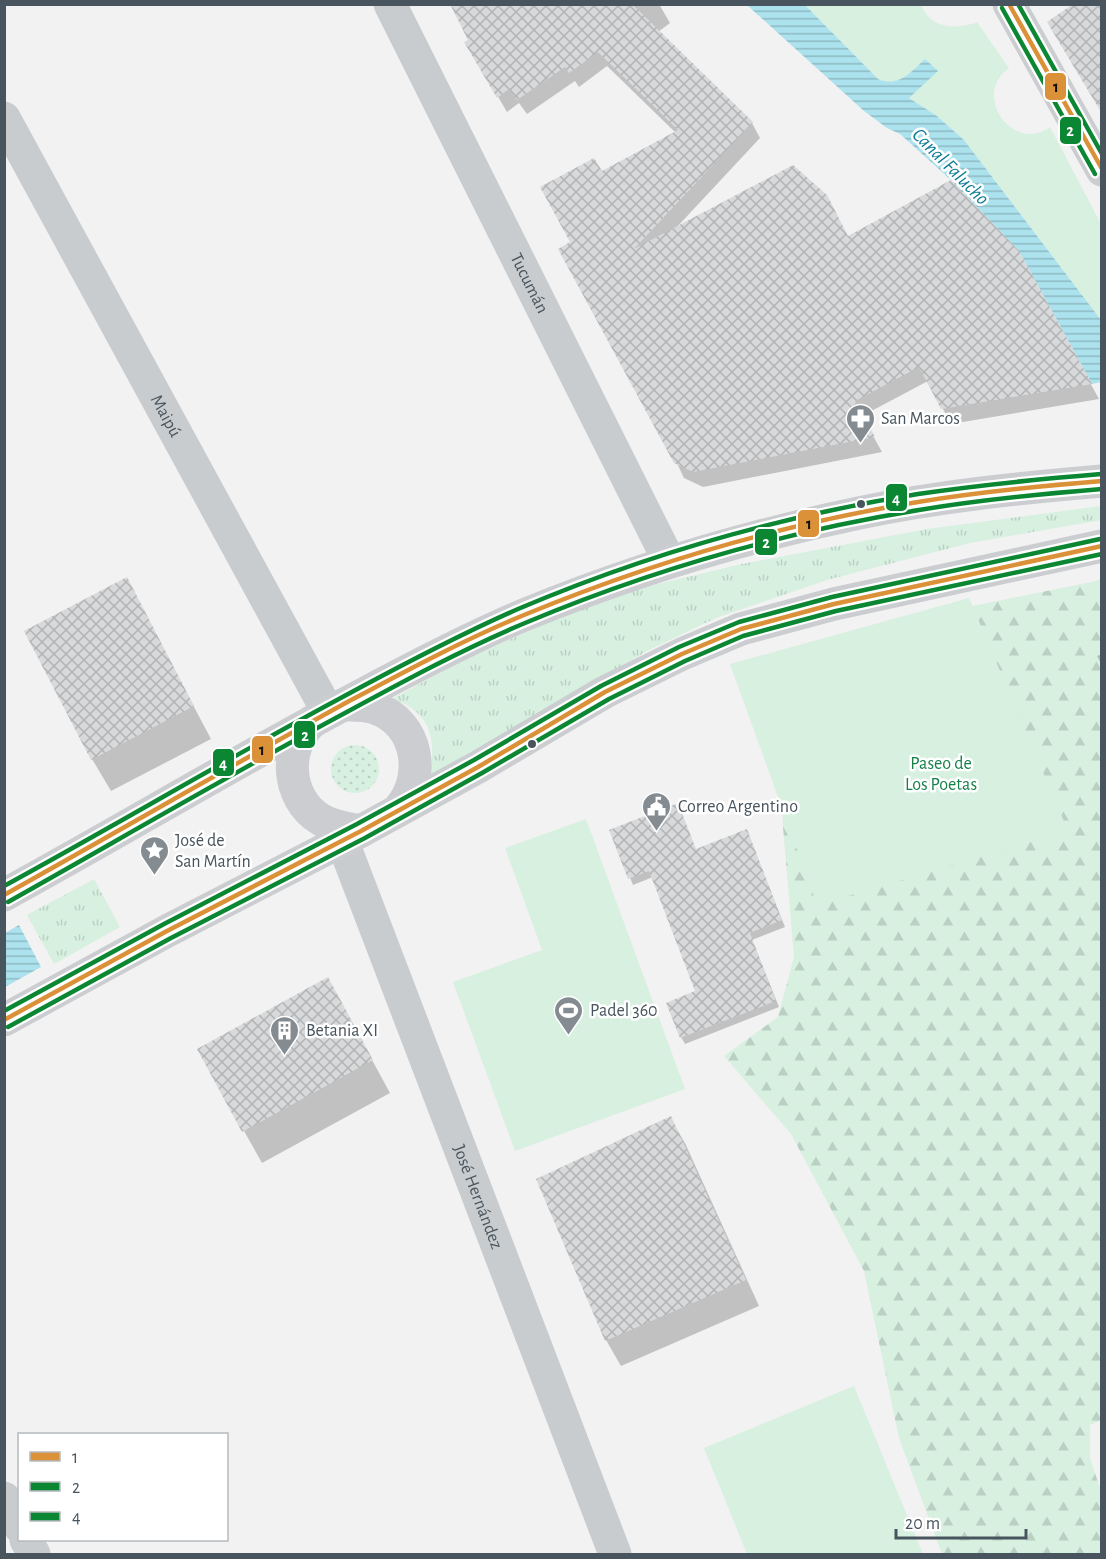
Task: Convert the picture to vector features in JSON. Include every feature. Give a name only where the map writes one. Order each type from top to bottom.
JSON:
[{"type":"main road","points":[[1009,4],[1101,170]]},
{"type":"main road","points":[[4,895],[116,834],[328,712],[425,661],[521,616],[669,561],[722,545],[861,512],[1011,489],[1101,482]]},
{"type":"main road","points":[[4,1020],[478,767],[605,692],[682,654],[741,629],[834,604],[1101,546]]},
{"type":"main road","points":[[351,835],[320,819],[301,799],[295,787],[292,760],[295,747],[301,735],[328,712],[362,705],[375,708],[399,723],[408,735],[416,762],[416,776],[412,790],[398,810]]},
{"type":"street","name":"Tucumán","points":[[390,4],[669,561]]},
{"type":"street","name":"Maipú","points":[[4,118],[328,712]]},
{"type":"street","name":"José Hernández","points":[[351,835],[615,1554]]},
{"type":"street","points":[[4,1498],[18,1523]]},
{"type":"green space","points":[[805,5],[921,5],[931,19],[945,26],[969,25],[977,22],[1009,68],[998,79],[994,92],[1001,118],[1011,127],[1023,133],[1036,133],[1050,127],[1101,224],[1101,320],[964,140],[937,116],[909,98],[937,71],[925,59],[898,80],[892,82],[878,79]]},
{"type":"green space","points":[[1101,506],[1101,520],[970,543],[827,580],[716,618],[649,650],[428,780],[432,753],[429,730],[424,720],[416,712],[392,699],[463,660],[616,595],[742,564],[927,529]]},
{"type":"green space","name":"Paseo de Los Poetas","points":[[1101,580],[1102,1420],[1090,1425],[1090,1458],[1101,1491],[1101,1554],[942,1554],[899,1438],[864,1271],[791,1134],[724,1056],[778,1017],[794,957],[783,827],[778,704],[933,614]]},
{"type":"green space","points":[[969,598],[1068,831],[817,905],[730,664]]},
{"type":"green space","points":[[355,745],[372,752],[379,769],[372,786],[355,793],[338,786],[331,769],[338,752]]},
{"type":"green space","name":"Padel 360","points":[[586,819],[685,1089],[515,1151],[453,982],[542,950],[505,848]]},
{"type":"green space","points":[[94,879],[120,927],[54,964],[27,915]]},
{"type":"green space","points":[[854,1386],[923,1554],[747,1554],[704,1448]]},
{"type":"water","name":"Canal Falucho","points":[[747,5],[805,5],[878,79],[892,82],[898,80],[925,59],[938,71],[909,98],[937,116],[964,140],[1101,320],[1101,382],[1092,384],[1019,251],[951,180],[900,134],[887,128],[864,111]]},
{"type":"water","points":[[19,925],[41,967],[5,987],[5,933]]},
{"type":"building","points":[[450,4],[632,4],[753,122],[634,249],[793,165],[827,195],[848,236],[951,180],[1019,251],[1092,384],[941,409],[919,367],[855,401],[875,437],[693,472],[674,463],[558,249],[570,242],[540,187],[594,158],[602,171],[678,130],[598,52],[569,73],[565,67],[517,100],[509,89],[497,98],[464,42],[468,40]]},
{"type":"building","points":[[1073,4],[1101,4],[1101,112],[1047,22]]},
{"type":"building","points":[[127,577],[194,706],[91,760],[24,631]]},
{"type":"building","points":[[678,803],[696,849],[747,829],[782,920],[750,933],[776,1001],[680,1038],[666,1003],[695,991],[649,871],[628,879],[609,830]]},
{"type":"building","name":"Betania XI","points":[[328,977],[373,1060],[242,1132],[197,1049]]},
{"type":"building","points":[[671,1116],[746,1280],[605,1341],[536,1179]]},
{"type":"transit line","name":"1","points":[[1009,4],[1102,169]]},
{"type":"transit line","name":"4","points":[[1018,4],[1102,154]]},
{"type":"transit line","name":"2","points":[[1002,8],[1095,174]]},
{"type":"transit line","name":"4","points":[[4,886],[381,676],[472,630],[566,589],[715,540],[867,503],[1010,482],[1101,474]]},
{"type":"transit line","name":"1","points":[[4,895],[387,681],[477,636],[572,596],[718,547],[867,511],[941,498],[1102,481]]},
{"type":"transit line","name":"2","points":[[8,902],[260,759],[412,677],[502,633],[573,604],[669,570],[818,529],[942,506],[1102,489]]},
{"type":"transit line","name":"4","points":[[4,1011],[164,924],[357,824],[474,760],[601,686],[679,647],[739,622],[832,597],[1100,539]]},
{"type":"transit line","name":"1","points":[[4,1020],[167,931],[361,831],[478,767],[605,692],[682,654],[741,629],[834,604],[1102,546]]},
{"type":"transit line","name":"2","points":[[8,1027],[171,938],[365,838],[609,699],[685,661],[743,636],[836,611],[1102,554]]},
{"type":"place","name":"San Marcos","points":[[860,444]]},
{"type":"place","name":"Correo Argentino","points":[[657,832]]},
{"type":"place","name":"José de San Martín","points":[[154,876]]},
{"type":"place","name":"Padel 360","points":[[569,1036]]},
{"type":"place","name":"Betania XI","points":[[285,1056]]}]
